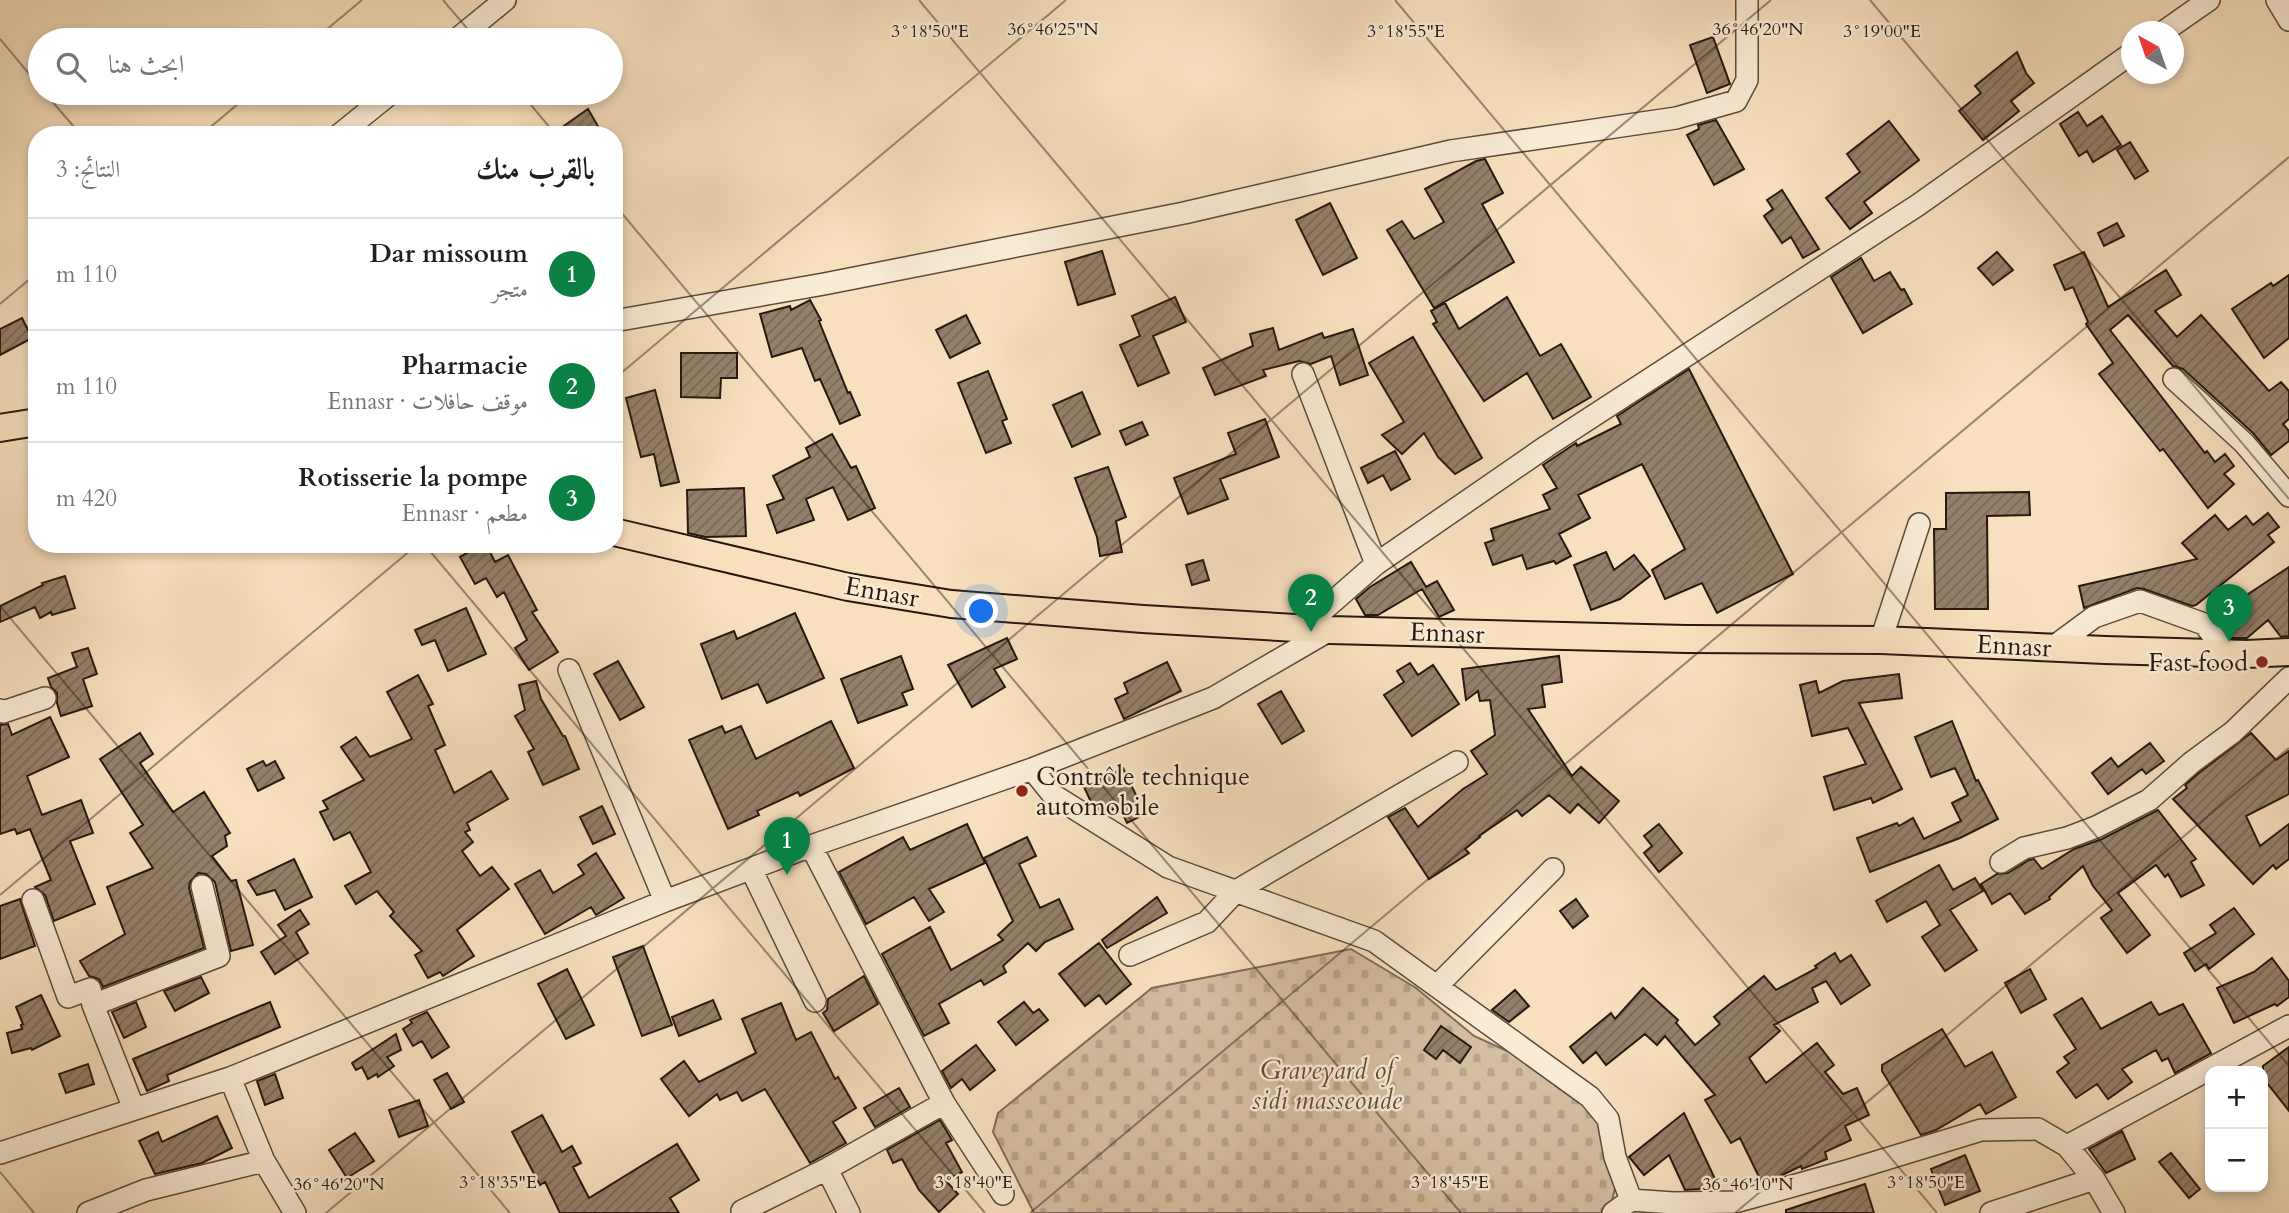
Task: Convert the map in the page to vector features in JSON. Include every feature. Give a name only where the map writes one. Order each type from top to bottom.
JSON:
[{"type":"main road","points":[[0,428],[28,423]]},
{"type":"main road","name":"Ennasr","points":[[623,534],[848,587],[951,604],[1143,619],[1317,628],[1687,639],[1881,640],[2052,648],[2289,652]]},
{"type":"street","points":[[471,28],[505,0]]},
{"type":"street","points":[[623,319],[824,284],[1184,213],[1451,151],[1676,118],[1736,101],[1747,80],[1747,0]]},
{"type":"street","points":[[2179,21],[2209,0]]},
{"type":"street","points":[[2277,0],[2289,20]]},
{"type":"street","points":[[0,1153],[230,1077],[665,901],[811,846],[1032,769],[1213,698],[1317,628],[1376,564],[1547,446],[1918,205],[2121,61]]},
{"type":"street","points":[[350,126],[376,105]]},
{"type":"street","points":[[1303,374],[1376,564]]},
{"type":"street","points":[[2174,379],[2285,483]]},
{"type":"street","points":[[1881,640],[1919,524]]},
{"type":"street","points":[[2052,648],[2094,617],[2140,601],[2204,624],[2227,653]]},
{"type":"street","points":[[569,670],[665,901]]},
{"type":"street","points":[[2001,862],[2024,848],[2067,838],[2096,827],[2149,800],[2191,763],[2234,732],[2289,678]]},
{"type":"street","points":[[0,710],[3,712],[45,698]]},
{"type":"street","points":[[1130,955],[1207,922],[1236,891],[1457,762]]},
{"type":"street","points":[[1032,769],[1053,794],[1168,867],[1374,942],[1437,986],[1590,1097],[1608,1119],[1615,1157],[1631,1200]]},
{"type":"street","points":[[811,846],[944,1103],[1003,1194]]},
{"type":"street","points":[[751,869],[815,1000]]},
{"type":"street","points":[[1437,986],[1553,869]]},
{"type":"street","points":[[93,1005],[219,956],[202,886]]},
{"type":"street","points":[[33,900],[68,997],[90,989],[93,1005],[134,1109]]},
{"type":"street","points":[[2067,1146],[2289,1026]]},
{"type":"street","points":[[230,1077],[264,1161],[295,1213]]},
{"type":"street","points":[[743,1213],[742,1211],[827,1169],[944,1103]]},
{"type":"street","points":[[1613,1213],[1631,1200],[1672,1203],[1735,1202],[1981,1130],[2038,1129],[2067,1146],[2094,1179],[2114,1213]]},
{"type":"street","points":[[88,1213],[146,1190],[264,1161]]},
{"type":"street","points":[[827,1169],[849,1213]]},
{"type":"street","points":[[1991,1213],[2094,1179]]},
{"type":"green space","name":"Graveyard of sidi masseoude","points":[[1351,949],[1416,988],[1474,1036],[1542,1067],[1597,1112],[1618,1176],[1609,1213],[1034,1213],[993,1132],[998,1113],[1152,988]]},
{"type":"building","points":[[1713,37],[1730,84],[1707,93],[1690,45]]},
{"type":"building","points":[[2017,52],[2026,73],[2034,83],[2011,101],[2019,111],[1983,140],[1959,111],[1981,93],[1975,86]]},
{"type":"building","points":[[588,109],[598,126],[564,126]]},
{"type":"building","points":[[2078,112],[2087,126],[2102,116],[2121,145],[2093,162],[2087,151],[2079,156],[2060,124]]},
{"type":"building","points":[[1716,120],[1744,169],[1714,185],[1687,135],[1699,129],[1698,125]]},
{"type":"building","points":[[1889,121],[1919,160],[1864,202],[1872,213],[1850,229],[1826,198],[1860,172],[1847,154]]},
{"type":"building","points":[[2130,142],[2148,171],[2135,179],[2117,150]]},
{"type":"building","points":[[1485,159],[1503,193],[1482,204],[1514,262],[1434,308],[1387,230],[1402,221],[1414,239],[1444,222],[1425,189],[1476,161]]},
{"type":"building","points":[[1782,190],[1819,249],[1803,258],[1791,237],[1782,243],[1764,216],[1773,209],[1767,200]]},
{"type":"building","points":[[1330,203],[1357,258],[1323,275],[1296,220]]},
{"type":"building","points":[[2117,223],[2124,236],[2104,246],[2098,233]]},
{"type":"building","points":[[1102,251],[1115,294],[1078,305],[1065,262]]},
{"type":"building","points":[[1997,252],[2013,270],[1993,285],[1978,268]]},
{"type":"building","points":[[2084,252],[2108,307],[2166,270],[2181,295],[2155,311],[2177,337],[2201,315],[2269,391],[2281,382],[2289,391],[2289,419],[2283,424],[2289,431],[2289,441],[2271,455],[2253,433],[2183,369],[2173,366],[2128,315],[2110,330],[2205,453],[2207,451],[2215,462],[2225,454],[2234,466],[2224,474],[2234,484],[2208,508],[2163,449],[2160,451],[2099,374],[2113,363],[2086,324],[2088,322],[2073,287],[2065,290],[2054,265]]},
{"type":"building","points":[[1861,258],[1874,281],[1890,272],[1912,304],[1863,333],[1831,277]]},
{"type":"building","points":[[2289,275],[2289,338],[2264,358],[2232,309],[2271,283],[2273,286]]},
{"type":"building","points":[[1175,297],[1186,322],[1153,336],[1169,373],[1138,386],[1120,345],[1140,336],[1132,316]]},
{"type":"building","points":[[1507,297],[1540,356],[1561,344],[1591,397],[1553,419],[1527,373],[1484,401],[1433,324],[1437,322],[1431,311],[1445,303],[1459,329]]},
{"type":"building","points":[[810,300],[821,320],[819,321],[848,393],[850,392],[860,415],[840,424],[820,379],[815,381],[802,348],[772,357],[760,314],[790,306],[791,310]]},
{"type":"building","points":[[966,315],[980,343],[950,358],[936,330]]},
{"type":"building","points":[[22,318],[28,330],[28,340],[0,355],[0,329]]},
{"type":"building","points":[[1273,328],[1279,350],[1322,333],[1324,338],[1353,329],[1368,375],[1340,385],[1331,356],[1311,364],[1299,361],[1263,370],[1266,376],[1215,395],[1203,368],[1253,346],[1250,334]]},
{"type":"building","points":[[1413,337],[1482,458],[1455,474],[1438,457],[1424,433],[1402,454],[1382,435],[1404,422],[1369,363]]},
{"type":"building","points":[[681,353],[737,353],[737,378],[721,378],[720,398],[681,397]]},
{"type":"building","points":[[1689,369],[1793,574],[1717,613],[1702,583],[1665,599],[1652,570],[1685,549],[1642,464],[1578,495],[1590,518],[1559,534],[1571,556],[1556,564],[1554,561],[1527,569],[1522,555],[1493,565],[1485,543],[1494,540],[1491,529],[1550,509],[1543,495],[1557,488],[1543,465],[1576,443],[1577,446],[1621,424],[1617,416]]},
{"type":"building","points":[[988,371],[1007,419],[1002,421],[1011,443],[986,453],[958,383]]},
{"type":"building","points":[[655,390],[679,482],[661,486],[654,454],[641,457],[626,398]]},
{"type":"building","points":[[1082,392],[1100,434],[1072,447],[1053,405]]},
{"type":"building","points":[[1265,419],[1279,457],[1220,479],[1228,499],[1188,514],[1174,478],[1236,454],[1228,433]]},
{"type":"building","points":[[1142,422],[1148,435],[1126,445],[1120,431]]},
{"type":"building","points":[[832,434],[851,468],[856,466],[875,508],[848,520],[833,487],[806,499],[814,520],[777,533],[767,505],[784,499],[773,476],[810,457],[806,448]]},
{"type":"building","points":[[1395,451],[1410,479],[1391,490],[1383,475],[1368,483],[1361,468]]},
{"type":"building","points":[[1108,467],[1126,517],[1116,521],[1122,552],[1100,556],[1097,537],[1075,478]]},
{"type":"building","points":[[744,488],[746,536],[705,537],[688,533],[687,490]]},
{"type":"building","points":[[2029,492],[2030,515],[1987,516],[1988,609],[1935,609],[1934,529],[1946,529],[1946,493]]},
{"type":"building","points":[[2268,513],[2279,527],[2268,535],[2274,542],[2196,605],[2137,588],[2084,608],[2079,586],[2197,559],[2182,543],[2215,515],[2228,530],[2246,516],[2253,525]]},
{"type":"building","points":[[1606,552],[1614,570],[1634,555],[1650,576],[1620,599],[1591,610],[1574,565]]},
{"type":"building","points":[[467,553],[490,553],[495,562],[508,555],[537,610],[532,612],[558,652],[529,670],[515,648],[527,640],[504,592],[497,597],[486,578],[475,584],[460,557]]},
{"type":"building","points":[[1203,560],[1209,580],[1192,585],[1186,565]]},
{"type":"building","points":[[1411,562],[1426,587],[1437,581],[1454,610],[1439,617],[1422,589],[1378,615],[1365,615],[1356,599],[1370,587]]},
{"type":"building","points":[[2289,567],[2289,636],[2281,637],[2268,620],[2247,638],[2232,638],[2215,616]]},
{"type":"building","points":[[65,576],[75,608],[52,615],[51,612],[40,618],[35,607],[0,622],[0,606],[43,585],[42,583]]},
{"type":"building","points":[[466,608],[486,654],[448,671],[435,640],[422,645],[415,630]]},
{"type":"building","points":[[795,613],[824,678],[767,703],[758,684],[722,699],[701,644],[734,631],[737,639]]},
{"type":"building","points":[[1007,638],[1017,659],[994,669],[1005,687],[972,707],[948,665]]},
{"type":"building","points":[[88,648],[97,674],[83,679],[92,706],[61,716],[57,693],[48,678],[77,667],[72,653]]},
{"type":"building","points":[[901,656],[913,689],[902,693],[907,705],[858,723],[841,679]]},
{"type":"building","points":[[1559,656],[1562,682],[1542,685],[1545,707],[1528,709],[1572,776],[1581,767],[1619,801],[1599,823],[1578,804],[1570,813],[1549,795],[1522,816],[1517,810],[1479,836],[1465,849],[1469,853],[1429,879],[1388,817],[1405,808],[1418,827],[1463,789],[1487,774],[1471,751],[1495,735],[1490,700],[1480,701],[1478,691],[1466,700],[1462,669]]},
{"type":"building","points":[[618,661],[644,707],[620,720],[594,674]]},
{"type":"building","points":[[1167,662],[1181,691],[1124,719],[1115,699],[1128,693],[1124,683]]},
{"type":"building","points":[[1410,663],[1418,675],[1433,665],[1459,704],[1412,736],[1384,695],[1404,682],[1397,671]]},
{"type":"building","points":[[1899,674],[1902,698],[1859,703],[1902,789],[1873,803],[1871,798],[1834,810],[1824,777],[1866,764],[1848,728],[1812,736],[1800,685],[1816,681],[1819,693],[1843,681]]},
{"type":"building","points":[[418,675],[433,704],[428,706],[445,745],[435,750],[454,793],[491,771],[508,799],[467,823],[470,830],[465,832],[473,842],[462,851],[480,876],[492,867],[509,889],[457,930],[474,956],[443,976],[440,972],[428,978],[415,955],[422,951],[390,916],[394,912],[377,891],[356,904],[345,886],[371,872],[350,832],[334,840],[320,812],[328,809],[323,801],[364,780],[341,747],[356,737],[370,757],[412,739],[387,692]]},
{"type":"building","points":[[536,681],[541,699],[565,736],[579,769],[543,785],[528,752],[534,749],[515,716],[525,710],[519,685]]},
{"type":"building","points":[[1281,691],[1304,731],[1282,744],[1258,704]]},
{"type":"building","points":[[50,717],[69,757],[27,776],[42,815],[81,800],[93,833],[70,841],[95,904],[54,921],[45,895],[35,887],[51,880],[30,829],[17,834],[15,829],[0,834],[0,725],[8,724],[12,735]]},
{"type":"building","points":[[831,721],[854,768],[800,796],[798,792],[757,811],[759,815],[728,829],[689,740],[722,726],[725,733],[741,726],[756,759]]},
{"type":"building","points":[[1952,721],[1976,781],[1978,780],[1998,819],[1960,838],[1870,872],[1857,838],[1897,823],[1899,826],[1913,818],[1924,839],[1961,821],[1952,803],[1968,795],[1955,768],[1931,777],[1915,737]]},
{"type":"building","points":[[140,733],[153,754],[140,763],[173,812],[204,792],[230,833],[225,836],[227,846],[212,856],[231,881],[236,880],[253,945],[231,951],[215,882],[206,874],[198,873],[190,882],[189,888],[204,948],[103,987],[99,979],[89,976],[80,961],[125,934],[107,887],[153,868],[130,833],[143,825],[100,759]]},
{"type":"building","points":[[2251,733],[2276,760],[2289,751],[2289,794],[2246,816],[2260,846],[2289,824],[2289,859],[2276,869],[2273,865],[2253,884],[2173,799],[2187,788],[2185,785],[2199,773]]},
{"type":"building","points":[[2150,743],[2164,761],[2146,774],[2142,769],[2108,794],[2092,773],[2111,758],[2118,767]]},
{"type":"building","points":[[263,761],[266,766],[275,761],[284,778],[258,791],[247,769]]},
{"type":"building","points":[[1123,768],[1145,814],[1127,823],[1119,806],[1106,813],[1092,804],[1084,787]]},
{"type":"building","points":[[602,806],[615,834],[593,844],[580,817]]},
{"type":"building","points":[[2158,810],[2196,859],[2191,862],[2204,885],[2181,897],[2168,874],[2165,877],[2156,865],[2118,893],[2150,935],[2127,953],[2101,918],[2112,910],[2093,886],[2083,866],[2049,897],[2050,899],[2025,914],[2010,893],[1992,904],[1981,884],[1997,874],[2008,873],[2029,860],[2034,859],[2042,869],[2074,849],[2102,839]]},
{"type":"building","points":[[967,824],[985,863],[929,889],[944,912],[929,921],[914,897],[866,924],[839,872],[903,837],[910,850]]},
{"type":"building","points":[[1659,824],[1682,853],[1659,872],[1644,853],[1652,846],[1644,836]]},
{"type":"building","points":[[1027,837],[1036,856],[1019,864],[1040,908],[1059,899],[1073,929],[1045,942],[1036,951],[1028,943],[1003,966],[1006,972],[984,985],[981,980],[939,1004],[949,1023],[924,1036],[882,954],[930,927],[951,970],[1003,940],[998,935],[1013,921],[984,858]]},
{"type":"building","points":[[596,853],[624,898],[596,915],[591,907],[545,934],[515,884],[540,870],[553,893],[584,874],[578,865]]},
{"type":"building","points":[[294,859],[312,897],[285,910],[275,890],[257,895],[248,881]]},
{"type":"building","points":[[1939,865],[1953,890],[1975,878],[1983,891],[1950,910],[1977,950],[1945,971],[1922,937],[1940,925],[1926,901],[1887,922],[1876,901]]},
{"type":"building","points":[[1157,897],[1167,913],[1107,948],[1102,940]]},
{"type":"building","points":[[20,899],[35,946],[0,959],[0,906]]},
{"type":"building","points":[[1576,899],[1588,916],[1573,928],[1560,911]]},
{"type":"building","points":[[2234,908],[2254,934],[2209,969],[2206,964],[2195,971],[2184,953],[2216,933],[2210,925]]},
{"type":"building","points":[[300,910],[309,924],[296,932],[308,953],[275,974],[261,952],[286,936],[278,925]]},
{"type":"building","points":[[1099,943],[1131,984],[1106,1004],[1099,995],[1085,1006],[1059,974]]},
{"type":"building","points":[[643,946],[672,1025],[642,1036],[613,957]]},
{"type":"building","points":[[1835,953],[1840,962],[1851,955],[1870,985],[1841,1004],[1826,981],[1812,988],[1818,1002],[1774,1025],[1780,1031],[1749,1058],[1766,1083],[1817,1043],[1834,1065],[1825,1072],[1843,1094],[1857,1088],[1869,1115],[1845,1126],[1851,1140],[1825,1152],[1827,1159],[1802,1169],[1801,1166],[1761,1181],[1740,1138],[1731,1143],[1705,1100],[1715,1095],[1665,1036],[1657,1045],[1645,1034],[1606,1065],[1596,1052],[1583,1063],[1570,1047],[1611,1013],[1615,1019],[1643,988],[1678,1020],[1676,1023],[1695,1045],[1720,1024],[1714,1017],[1764,976],[1776,990],[1817,968],[1815,966]]},
{"type":"building","points":[[2272,958],[2289,981],[2289,997],[2277,1006],[2275,1004],[2234,1023],[2217,988],[2254,972]]},
{"type":"building","points":[[567,969],[594,1025],[566,1039],[538,984]]},
{"type":"building","points":[[2030,969],[2046,999],[2021,1013],[2005,983]]},
{"type":"building","points":[[864,976],[878,1004],[834,1031],[823,1013],[827,1010],[828,999]]},
{"type":"building","points":[[201,977],[209,993],[175,1011],[164,991]]},
{"type":"building","points":[[1515,990],[1529,1006],[1509,1022],[1492,1010]]},
{"type":"building","points":[[41,995],[60,1036],[32,1050],[31,1048],[12,1053],[7,1033],[22,1029],[23,1024],[16,1007]]},
{"type":"building","points":[[2082,998],[2101,1029],[2151,1002],[2159,1015],[2183,1004],[2211,1053],[2175,1073],[2168,1058],[2162,1061],[2156,1050],[2122,1069],[2132,1082],[2108,1099],[2097,1084],[2076,1098],[2057,1072],[2069,1063],[2064,1057],[2076,1049],[2054,1015]]},
{"type":"building","points":[[713,1000],[721,1019],[679,1036],[672,1017]]},
{"type":"building","points":[[136,1002],[146,1027],[124,1038],[112,1012]]},
{"type":"building","points":[[270,1002],[280,1027],[167,1075],[169,1081],[147,1091],[133,1059]]},
{"type":"building","points":[[1024,1002],[1033,1013],[1039,1009],[1048,1020],[1016,1045],[998,1022]]},
{"type":"building","points":[[781,1003],[796,1040],[811,1032],[835,1079],[838,1077],[856,1108],[833,1122],[846,1143],[810,1163],[765,1089],[742,1101],[737,1092],[720,1100],[717,1094],[689,1116],[661,1079],[684,1061],[699,1082],[756,1053],[742,1019]]},
{"type":"building","points":[[427,1012],[449,1047],[432,1058],[422,1041],[413,1046],[403,1029],[412,1023],[410,1020]]},
{"type":"building","points":[[1441,1026],[1471,1047],[1460,1063],[1443,1050],[1436,1059],[1424,1050]]},
{"type":"building","points":[[1942,1029],[1965,1067],[1992,1052],[2016,1097],[1986,1114],[1980,1104],[1936,1130],[1921,1135],[1882,1071],[1882,1065]]},
{"type":"building","points":[[396,1034],[401,1050],[387,1057],[394,1066],[378,1077],[377,1074],[368,1079],[362,1067],[356,1070],[352,1063]]},
{"type":"building","points":[[976,1045],[995,1070],[970,1090],[962,1079],[951,1088],[942,1071]]},
{"type":"building","points":[[2289,1047],[2289,1111],[2268,1084],[2268,1066],[2263,1066]]},
{"type":"building","points":[[88,1064],[94,1084],[66,1093],[59,1074]]},
{"type":"building","points":[[447,1073],[464,1102],[451,1109],[434,1080]]},
{"type":"building","points":[[275,1074],[283,1098],[265,1105],[257,1081]]},
{"type":"building","points":[[899,1088],[910,1107],[875,1127],[864,1108]]},
{"type":"building","points":[[419,1100],[428,1126],[399,1137],[389,1110]]},
{"type":"building","points":[[1684,1113],[1716,1181],[1699,1189],[1685,1190],[1669,1155],[1644,1175],[1629,1157]]},
{"type":"building","points":[[542,1115],[562,1152],[572,1146],[581,1163],[573,1167],[589,1198],[677,1144],[699,1180],[670,1198],[679,1213],[560,1213],[545,1182],[540,1185],[512,1132]]},
{"type":"building","points":[[217,1116],[232,1148],[202,1163],[155,1174],[139,1141],[158,1132],[162,1142]]},
{"type":"building","points":[[940,1120],[952,1140],[946,1143],[962,1172],[946,1181],[958,1194],[939,1212],[919,1190],[902,1159],[893,1163],[887,1150]]},
{"type":"building","points":[[2122,1131],[2135,1159],[2106,1173],[2089,1149]]},
{"type":"building","points":[[355,1133],[374,1161],[347,1178],[329,1150]]},
{"type":"building","points":[[2171,1153],[2200,1189],[2189,1198],[2159,1162]]},
{"type":"building","points":[[1965,1155],[1980,1191],[1945,1205],[1931,1169]]},
{"type":"building","points":[[1865,1184],[1874,1213],[1786,1213],[1786,1210]]},
{"type":"place","name":"Pharmacie","points":[[1311,632]]},
{"type":"place","name":"Rotisserie la pompe","points":[[2229,642]]},
{"type":"place","name":"Fast food","points":[[2262,662]]},
{"type":"place","name":"Contrôle technique automobile","points":[[1022,791]]},
{"type":"place","name":"Dar missoum","points":[[787,875]]}]
